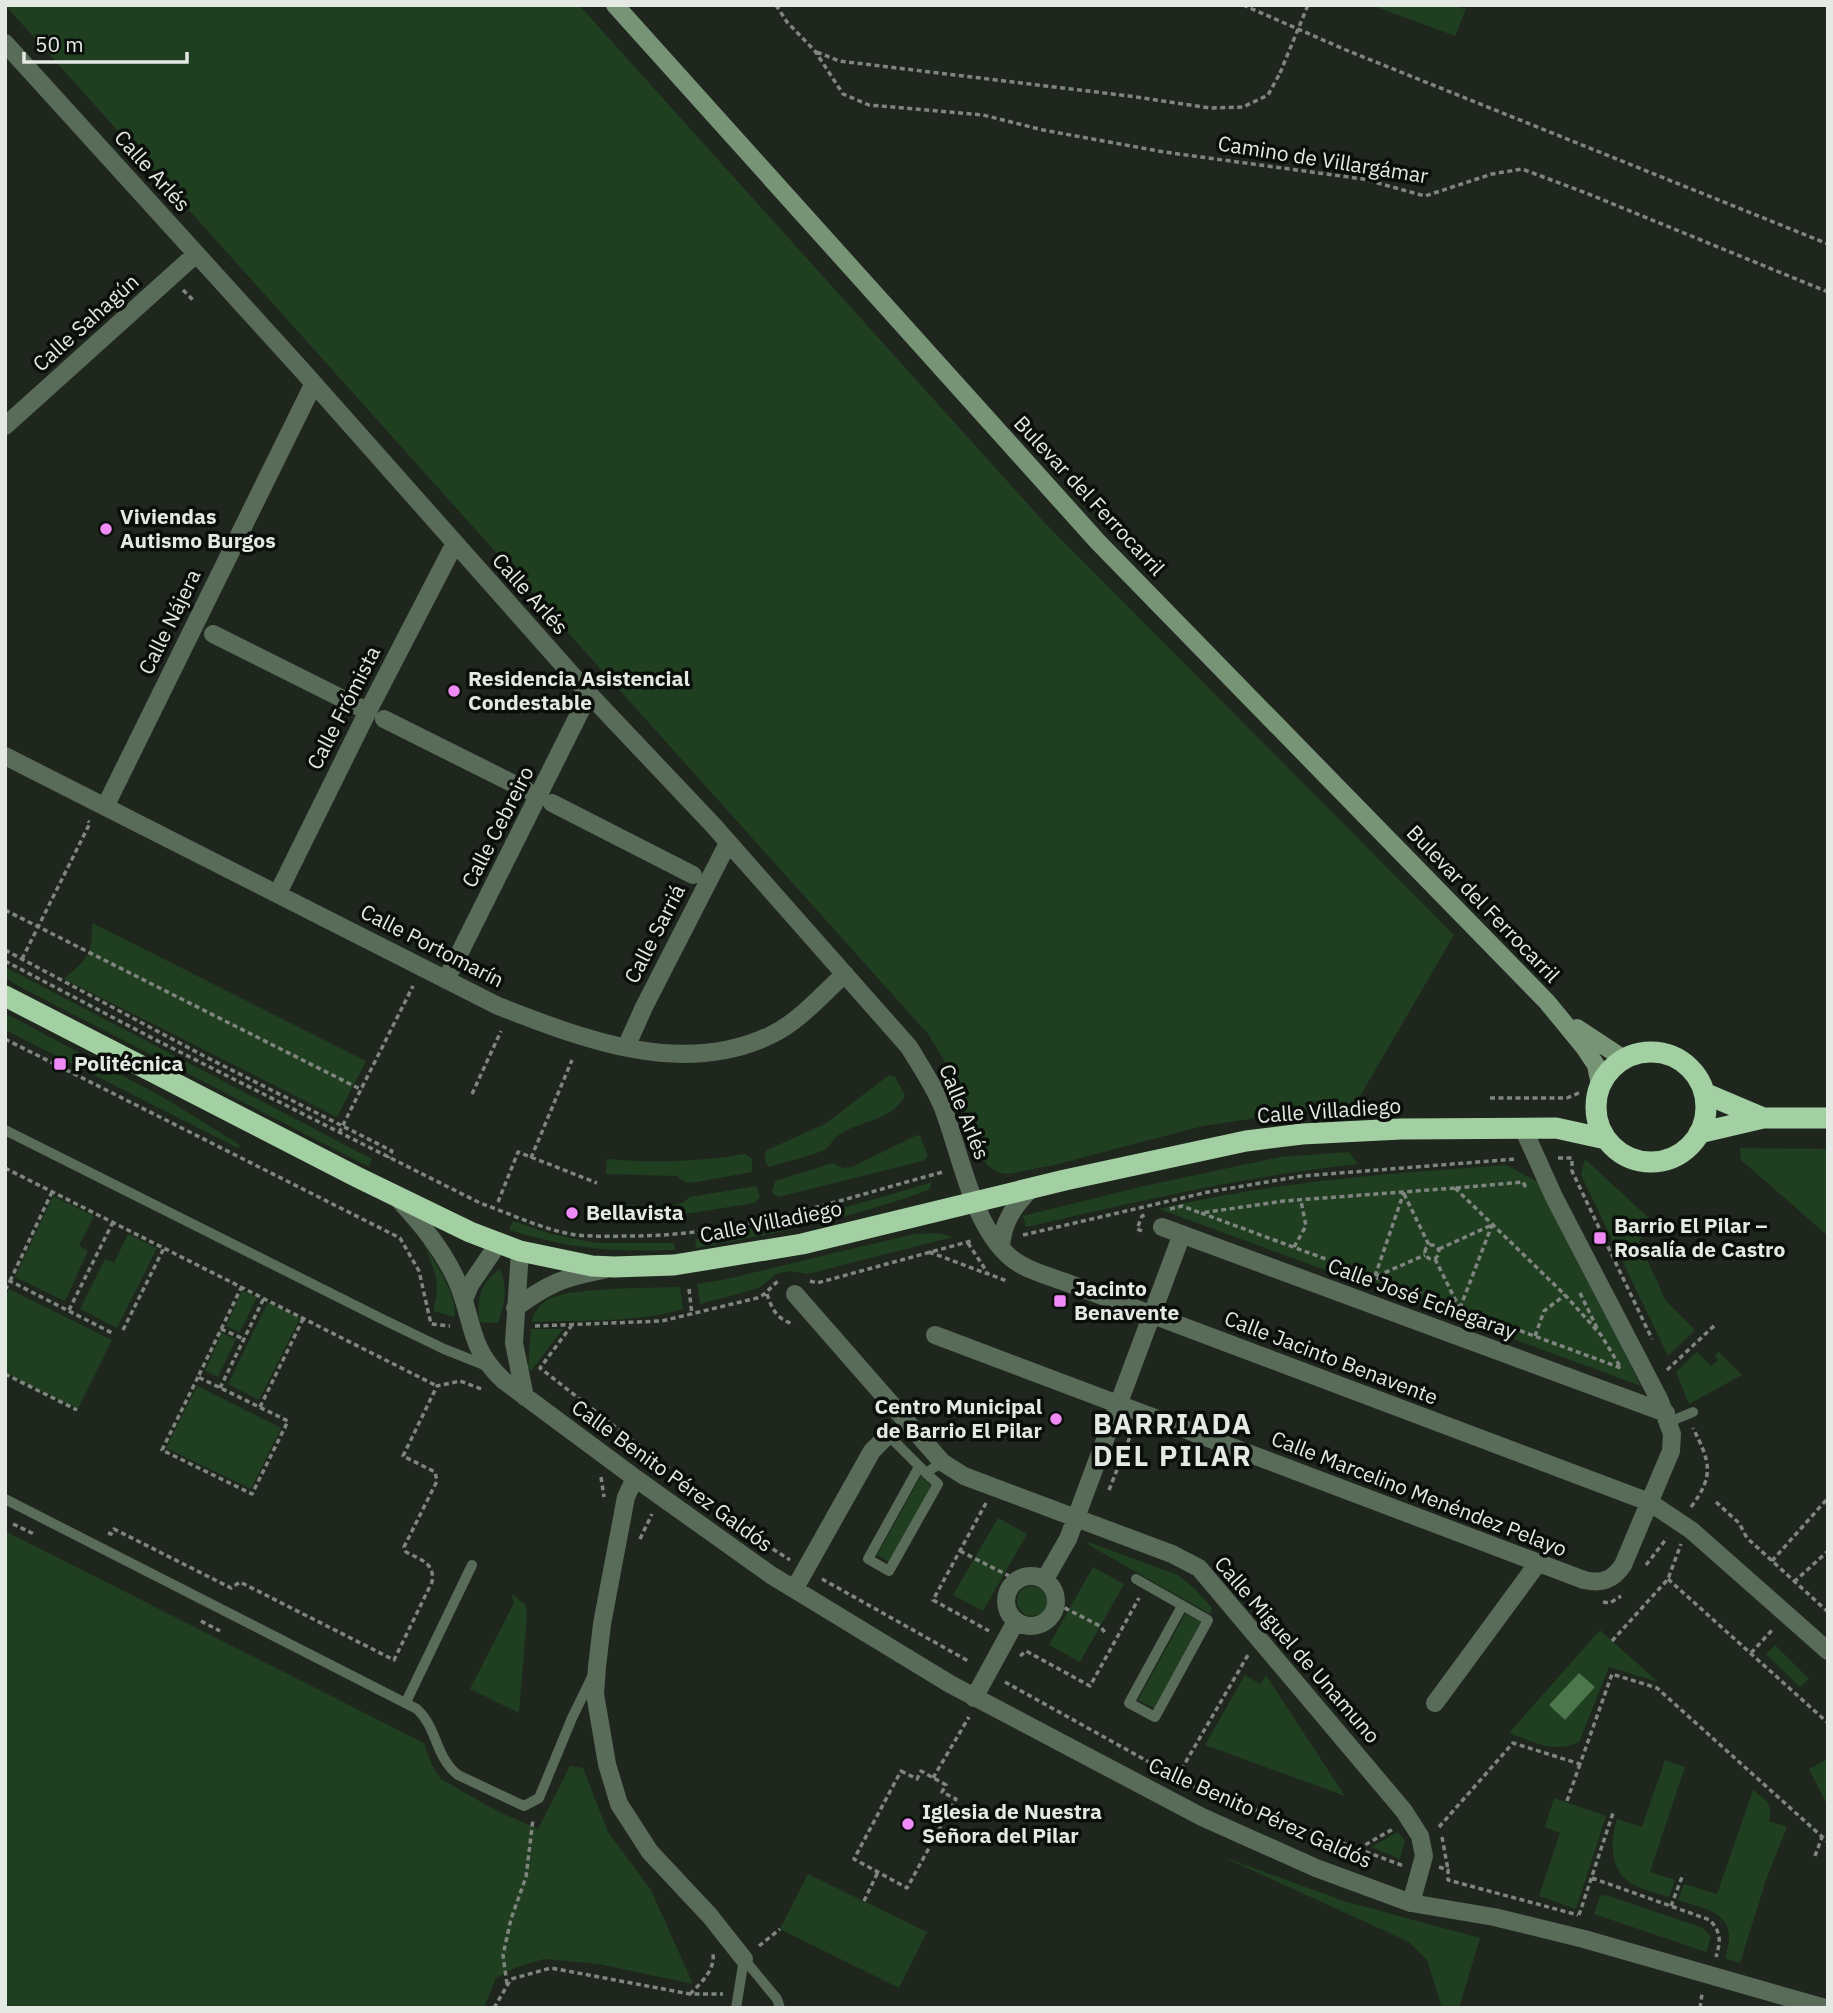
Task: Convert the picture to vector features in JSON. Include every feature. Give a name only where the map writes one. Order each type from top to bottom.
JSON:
[{"type":"highway","name":"Calle Villadiego","points":[[5,996],[395,1195],[498,1244],[556,1260],[614,1267],[674,1265],[802,1244],[1246,1141],[1302,1134],[1523,1128],[1556,1128],[1606,1139]]},
{"type":"highway","points":[[1556,1128],[1598,1094],[1610,1070],[1623,1059],[1640,1053],[1658,1052],[1675,1058],[1689,1068],[1700,1082],[1705,1116],[1699,1133],[1688,1147],[1672,1157],[1654,1162],[1636,1160],[1619,1152],[1606,1139],[1598,1122],[1598,1094]]},
{"type":"highway","points":[[1703,1093],[1763,1118]]},
{"type":"highway","points":[[1699,1133],[1763,1118],[1828,1118]]},
{"type":"main road","name":"Bulevar del Ferrocarril","points":[[615,5],[1098,542],[1547,1002],[1586,1036],[1623,1059]]},
{"type":"main road","name":"Bulevar del Ferrocarril","points":[[1547,1002],[1596,1065],[1598,1094]]},
{"type":"street","name":"Calle Arlés","points":[[5,43],[454,545],[728,843],[909,1047],[943,1108],[976,1203]]},
{"type":"street","name":"Calle Sahagún","points":[[5,426],[196,254]]},
{"type":"street","name":"Calle Nájera","points":[[106,805],[313,385]]},
{"type":"street","name":"Calle Frómista","points":[[278,893],[454,545]]},
{"type":"street","points":[[213,634],[359,707]]},
{"type":"street","name":"Calle Cebreiro","points":[[446,980],[589,694]]},
{"type":"street","points":[[384,719],[526,790]]},
{"type":"street","name":"Calle Portomarín","points":[[5,756],[498,1006],[556,1029],[599,1042],[671,1054],[698,1055],[727,1051],[772,1035],[790,1024],[845,974]]},
{"type":"street","points":[[552,803],[694,875]]},
{"type":"street","name":"Calle Sarriá","points":[[626,1047],[728,843]]},
{"type":"street","points":[[1523,1128],[1554,1197],[1668,1418],[1673,1443],[1649,1502]]},
{"type":"street","points":[[998,1239],[1012,1211],[1031,1189]]},
{"type":"street","name":"Calle Benito Pérez Galdós","points":[[395,1195],[428,1232],[448,1263],[464,1300],[474,1341],[488,1366],[733,1549],[900,1655],[974,1698],[1202,1817],[1316,1868],[1411,1903],[1494,1917],[1584,1939],[1825,2008]]},
{"type":"street","points":[[976,1203],[998,1239]]},
{"type":"street","name":"Calle José Echegaray","points":[[1162,1227],[1668,1418]]},
{"type":"street","points":[[1045,1579],[1068,1539],[1182,1234]]},
{"type":"street","name":"Calle Jacinto Benavente","points":[[998,1239],[1014,1260],[1034,1270],[1649,1502],[1692,1531],[1828,1651]]},
{"type":"street","points":[[464,1300],[470,1285],[498,1244]]},
{"type":"street","points":[[520,1251],[515,1308],[515,1357],[525,1396]]},
{"type":"street","points":[[515,1308],[542,1288],[564,1278],[614,1267]]},
{"type":"street","name":"Calle Miguel de Unamuno","points":[[798,1286],[942,1462],[964,1476],[1172,1553],[1199,1568],[1404,1811],[1420,1836],[1424,1856],[1411,1903]]},
{"type":"street","name":"Calle Marcelino Menéndez Pelayo","points":[[935,1335],[1595,1583],[1608,1581],[1617,1574],[1649,1502]]},
{"type":"street","points":[[488,1366],[503,1366],[515,1357]]},
{"type":"street","points":[[795,1588],[872,1451],[888,1435]]},
{"type":"street","points":[[635,1478],[626,1497],[602,1623],[597,1667],[595,1694],[607,1764],[619,1804],[650,1852],[718,1925],[744,1959]]},
{"type":"street","points":[[1435,1703],[1538,1563]]},
{"type":"street","points":[[1028,1575],[1045,1579],[1055,1590],[1057,1604],[1054,1613],[1042,1624],[1026,1626],[1016,1621],[1008,1611],[1006,1603],[1009,1588],[1028,1575]]},
{"type":"street","points":[[974,1698],[1016,1621]]},
{"type":"lane","points":[[5,1130],[382,1319],[444,1349],[488,1366]]},
{"type":"lane","points":[[1668,1418],[1693,1412]]},
{"type":"lane","points":[[888,1435],[923,1470],[939,1484],[889,1571],[868,1559],[923,1470],[942,1462]]},
{"type":"lane","points":[[5,1499],[418,1709],[429,1721],[442,1758],[450,1768],[458,1775],[524,1806],[540,1798],[572,1718],[597,1667]]},
{"type":"lane","points":[[406,1702],[472,1566]]},
{"type":"lane","points":[[1136,1579],[1208,1620],[1155,1717],[1129,1703],[1182,1606]]},
{"type":"lane","points":[[736,2008],[744,1959]]},
{"type":"lane","points":[[744,1959],[777,1999],[780,2008]]},
{"type":"path","name":"Camino de Villargámar","points":[[776,5],[787,22],[815,51],[843,94],[869,105],[983,115],[1042,130],[1164,152],[1363,179],[1425,196],[1492,174],[1522,169],[1828,292]]},
{"type":"path","points":[[1242,5],[1346,50],[1828,244]]},
{"type":"path","name":"Camino de Villargámar","points":[[815,51],[839,61],[1210,108],[1243,107],[1268,95],[1308,5]]},
{"type":"path","points":[[22,959],[90,823],[80,816]]},
{"type":"path","points":[[5,910],[362,1090]]},
{"type":"path","points":[[5,950],[204,1056],[391,1151],[388,1158]]},
{"type":"path","points":[[5,961],[480,1203],[559,1231],[590,1236],[681,1235],[754,1223],[823,1207],[962,1167]]},
{"type":"path","points":[[340,1133],[413,986]]},
{"type":"path","points":[[472,1094],[501,1031]]},
{"type":"path","points":[[5,1039],[400,1238],[419,1271],[431,1324],[449,1326]]},
{"type":"path","points":[[531,1157],[572,1060]]},
{"type":"path","points":[[498,1202],[518,1153],[597,1184]]},
{"type":"path","points":[[798,1286],[968,1242],[998,1239],[1014,1229],[1017,1236],[1208,1192],[1302,1176],[1512,1159]]},
{"type":"path","points":[[5,1168],[437,1386],[460,1381],[488,1392]]},
{"type":"path","points":[[1529,1194],[1523,1182],[1301,1200],[1201,1213],[1621,1368],[1577,1288]]},
{"type":"path","points":[[1455,1188],[1601,1335]]},
{"type":"path","points":[[5,1290],[52,1192]]},
{"type":"path","points":[[1404,1192],[1429,1245]]},
{"type":"path","points":[[1375,1277],[1404,1192]]},
{"type":"path","points":[[1294,1247],[1306,1226],[1301,1200]]},
{"type":"path","points":[[69,1311],[113,1222]]},
{"type":"path","points":[[1439,1249],[1492,1225]]},
{"type":"path","points":[[1460,1308],[1492,1225]]},
{"type":"path","points":[[681,1235],[682,1243]]},
{"type":"path","points":[[968,1242],[988,1273]]},
{"type":"path","points":[[1429,1245],[1436,1245],[1439,1249],[1440,1253],[1435,1259]]},
{"type":"path","points":[[1425,1255],[1429,1245]]},
{"type":"path","points":[[123,1331],[164,1248]]},
{"type":"path","points":[[1375,1277],[1425,1255]]},
{"type":"path","points":[[1425,1255],[1435,1259]]},
{"type":"path","points":[[1435,1259],[1460,1308]]},
{"type":"path","points":[[527,1326],[662,1321],[767,1294],[774,1283],[787,1276]]},
{"type":"path","points":[[10,1281],[114,1334]]},
{"type":"path","points":[[198,1377],[288,1421],[252,1494],[162,1450],[242,1286]]},
{"type":"path","points":[[689,1289],[692,1315]]},
{"type":"path","points":[[1535,1336],[1544,1311],[1565,1296]]},
{"type":"path","points":[[220,1388],[264,1298]]},
{"type":"path","points":[[260,1407],[304,1317]]},
{"type":"path","points":[[1667,1370],[1716,1324]]},
{"type":"path","points":[[572,1325],[540,1368],[765,1544],[792,1561]]},
{"type":"path","points":[[221,1329],[244,1339]]},
{"type":"path","points":[[5,1374],[77,1410]]},
{"type":"path","points":[[99,1528],[111,1534],[114,1529],[230,1588],[240,1582],[394,1660],[432,1582],[434,1572],[429,1564],[406,1552],[404,1547],[437,1481],[435,1472],[403,1455],[437,1386]]},
{"type":"path","points":[[598,1469],[603,1483],[605,1507]]},
{"type":"path","points":[[988,1498],[933,1600],[994,1634]]},
{"type":"path","points":[[1772,1562],[1828,1498]]},
{"type":"path","points":[[1716,1502],[1739,1522],[1747,1538],[1828,1612]]},
{"type":"path","points":[[638,1542],[652,1513]]},
{"type":"path","points":[[13,1524],[36,1535]]},
{"type":"path","points":[[1612,1641],[1668,1579],[1681,1545],[1692,1531]]},
{"type":"path","points":[[960,1550],[1017,1580]]},
{"type":"path","points":[[1794,1582],[1828,1551]]},
{"type":"path","points":[[811,1573],[976,1666]]},
{"type":"path","points":[[1668,1579],[1828,1723]]},
{"type":"path","points":[[1017,1658],[1026,1651],[1090,1686],[1144,1589]]},
{"type":"path","points":[[1057,1604],[1100,1626],[1106,1634]]},
{"type":"path","points":[[201,1621],[219,1631]]},
{"type":"path","points":[[1177,1777],[1252,1648]]},
{"type":"path","points":[[1567,1801],[1612,1674],[1657,1688],[1828,1842]]},
{"type":"path","points":[[998,1678],[1194,1787],[1408,1868],[1411,1859]]},
{"type":"path","points":[[933,1778],[969,1717]]},
{"type":"path","points":[[1439,1827],[1513,1742],[1580,1764]]},
{"type":"path","points":[[901,1770],[916,1779],[920,1771],[946,1785],[942,1791],[956,1799],[908,1888],[878,1872],[854,1859],[901,1770]]},
{"type":"path","points":[[507,1984],[503,1955],[526,1877],[534,1802]]},
{"type":"path","points":[[1579,1915],[1613,1813]]},
{"type":"path","points":[[1359,1849],[1401,1824]]},
{"type":"path","points":[[1815,1856],[1822,1837]]},
{"type":"path","points":[[864,1901],[878,1872]]},
{"type":"path","points":[[1671,1906],[1682,1877]]},
{"type":"path","points":[[1592,1878],[1710,1920],[1718,1930],[1721,1941],[1715,1960]]},
{"type":"path","points":[[744,1959],[780,1929]]},
{"type":"path","points":[[494,2008],[511,1979],[551,1968],[702,1996],[739,1993]]},
{"type":"shaded area","points":[[5,5],[579,5],[1044,522],[1454,935],[1356,1103],[1203,1126],[1054,1165],[1008,1174],[997,1172],[987,1165],[950,1070],[928,1034]]},
{"type":"shaded area","points":[[1371,5],[1462,5],[1461,8],[1466,9],[1455,36]]},
{"type":"shaded area","points":[[92,923],[366,1061],[337,1117],[64,979],[87,956]]},
{"type":"shaded area","points":[[5,967],[372,1159],[369,1167],[24,989],[5,978]]},
{"type":"shaded area","points":[[5,1013],[168,1100],[240,1145],[238,1148],[5,1030]]},
{"type":"shaded area","points":[[889,1075],[895,1077],[905,1095],[893,1110],[844,1132],[825,1150],[769,1167],[767,1165],[767,1150],[825,1124]]},
{"type":"shaded area","points":[[917,1135],[920,1136],[928,1156],[923,1161],[779,1197],[772,1191],[775,1181],[833,1163],[843,1168],[852,1167]]},
{"type":"shaded area","points":[[1740,1148],[1828,1149],[1828,1236],[1741,1160]]},
{"type":"shaded area","points":[[1349,1152],[1358,1164],[1232,1183],[1026,1227],[1023,1216],[1144,1186],[1280,1157]]},
{"type":"shaded area","points":[[745,1154],[752,1159],[752,1172],[691,1183],[677,1176],[606,1174],[607,1159],[676,1161]]},
{"type":"shaded area","points":[[1585,1159],[1653,1222],[1639,1242],[1666,1301],[1695,1330],[1668,1356],[1581,1175]]},
{"type":"shaded area","points":[[1506,1165],[1540,1183],[1641,1386],[1159,1209],[1288,1185]]},
{"type":"shaded area","points":[[932,1182],[929,1190],[843,1217],[696,1248],[695,1239],[814,1215]]},
{"type":"shaded area","points":[[756,1186],[760,1197],[755,1203],[654,1219],[602,1219],[603,1205],[673,1205],[690,1197]]},
{"type":"shaded area","points":[[53,1196],[94,1216],[79,1246],[88,1251],[65,1301],[15,1277]]},
{"type":"shaded area","points":[[513,1221],[551,1234],[597,1243],[674,1243],[675,1250],[611,1250],[572,1245],[509,1230]]},
{"type":"shaded area","points":[[938,1233],[953,1237],[808,1274],[790,1271],[776,1274],[759,1288],[700,1304],[697,1284],[914,1234]]},
{"type":"shaded area","points":[[128,1234],[157,1248],[117,1328],[80,1309],[105,1259],[114,1263]]},
{"type":"shaded area","points":[[423,1242],[449,1290],[455,1309],[454,1317],[433,1311],[437,1283]]},
{"type":"shaded area","points":[[500,1269],[505,1296],[498,1323],[480,1322],[481,1292],[488,1280]]},
{"type":"shaded area","points":[[680,1287],[683,1309],[646,1317],[531,1322],[541,1305],[558,1296],[611,1289]]},
{"type":"shaded area","points":[[9,1289],[112,1340],[78,1409],[5,1372],[5,1296]]},
{"type":"shaded area","points":[[242,1291],[257,1297],[240,1332],[226,1326]]},
{"type":"shaded area","points":[[268,1302],[300,1318],[259,1400],[228,1384]]},
{"type":"shaded area","points":[[531,1329],[563,1329],[531,1371],[528,1368]]},
{"type":"shaded area","points":[[222,1333],[236,1339],[218,1377],[205,1371]]},
{"type":"shaded area","points":[[1697,1352],[1711,1366],[1718,1360],[1715,1356],[1719,1352],[1742,1375],[1689,1404],[1676,1372]]},
{"type":"shaded area","points":[[197,1386],[281,1428],[251,1489],[166,1448]]},
{"type":"shaded area","points":[[921,1476],[931,1486],[889,1562],[877,1555]]},
{"type":"shaded area","points":[[998,1518],[1027,1534],[983,1611],[953,1595]]},
{"type":"shaded area","points":[[5,1531],[424,1743],[432,1765],[441,1779],[497,1811],[538,1829],[570,1766],[583,1768],[608,1832],[651,1890],[693,1984],[599,1964],[544,1959],[517,1967],[496,1978],[484,2008],[5,2008]]},
{"type":"shaded area","points":[[1088,1542],[1178,1575],[1212,1608],[1210,1614],[1087,1544]]},
{"type":"shaded area","points":[[1093,1567],[1124,1584],[1080,1662],[1049,1645]]},
{"type":"shaded area","points":[[1032,1586],[1043,1590],[1047,1601],[1043,1612],[1032,1616],[1021,1612],[1017,1601],[1021,1590]]},
{"type":"shaded area","points":[[512,1594],[526,1605],[527,1616],[519,1713],[470,1689],[514,1603]]},
{"type":"shaded area","points":[[1185,1614],[1201,1622],[1154,1708],[1138,1700]]},
{"type":"shaded area","points":[[1600,1630],[1658,1682],[1609,1667],[1579,1742],[1552,1747],[1509,1733]]},
{"type":"shaded area","points":[[1775,1645],[1809,1679],[1800,1687],[1766,1654]]},
{"type":"shaded area","points":[[1579,1673],[1595,1687],[1565,1720],[1549,1705]]},
{"type":"shaded area","points":[[1245,1675],[1260,1684],[1266,1675],[1345,1796],[1205,1745]]},
{"type":"shaded area","points":[[1828,1759],[1828,1807],[1809,1769]]},
{"type":"shaded area","points":[[1665,1760],[1685,1767],[1650,1872],[1675,1880],[1669,1897],[1636,1886],[1624,1878],[1613,1854],[1617,1819],[1642,1827]]},
{"type":"shaded area","points":[[1753,1790],[1767,1803],[1770,1810],[1769,1821],[1787,1827],[1766,1880],[1740,1963],[1725,1958],[1729,1932],[1726,1923],[1712,1912],[1678,1900],[1684,1884],[1717,1894]]},
{"type":"shaded area","points":[[1554,1798],[1606,1816],[1576,1909],[1539,1896],[1560,1833],[1545,1827]]},
{"type":"shaded area","points":[[1398,1832],[1405,1841],[1400,1859],[1371,1847]]},
{"type":"shaded area","points":[[1221,1856],[1344,1901],[1480,1938],[1459,2008],[1442,2008],[1427,1960],[1409,1942]]},
{"type":"shaded area","points":[[808,1874],[927,1932],[899,1988],[780,1929]]},
{"type":"shaded area","points":[[1606,1895],[1703,1928],[1711,1937],[1706,1952],[1594,1914],[1600,1896]]},
{"type":"place","name":"Viviendas Autismo Burgos","points":[[106,529]]},
{"type":"place","name":"Residencia Asistencial Condestable","points":[[454,691]]},
{"type":"place","name":"Politécnica","points":[[60,1064]]},
{"type":"place","name":"Bellavista","points":[[572,1213]]},
{"type":"place","name":"Barrio El Pilar – Rosalía de Castro","points":[[1600,1238]]},
{"type":"place","name":"Jacinto Benavente","points":[[1060,1301]]},
{"type":"place","name":"Centro Municipal de Barrio El Pilar","points":[[1056,1419]]},
{"type":"place","name":"Iglesia de Nuestra Señora del Pilar","points":[[908,1824]]},
{"type":"district","name":"BARRIADA DEL PILAR","points":[[1173,1440]]}]
